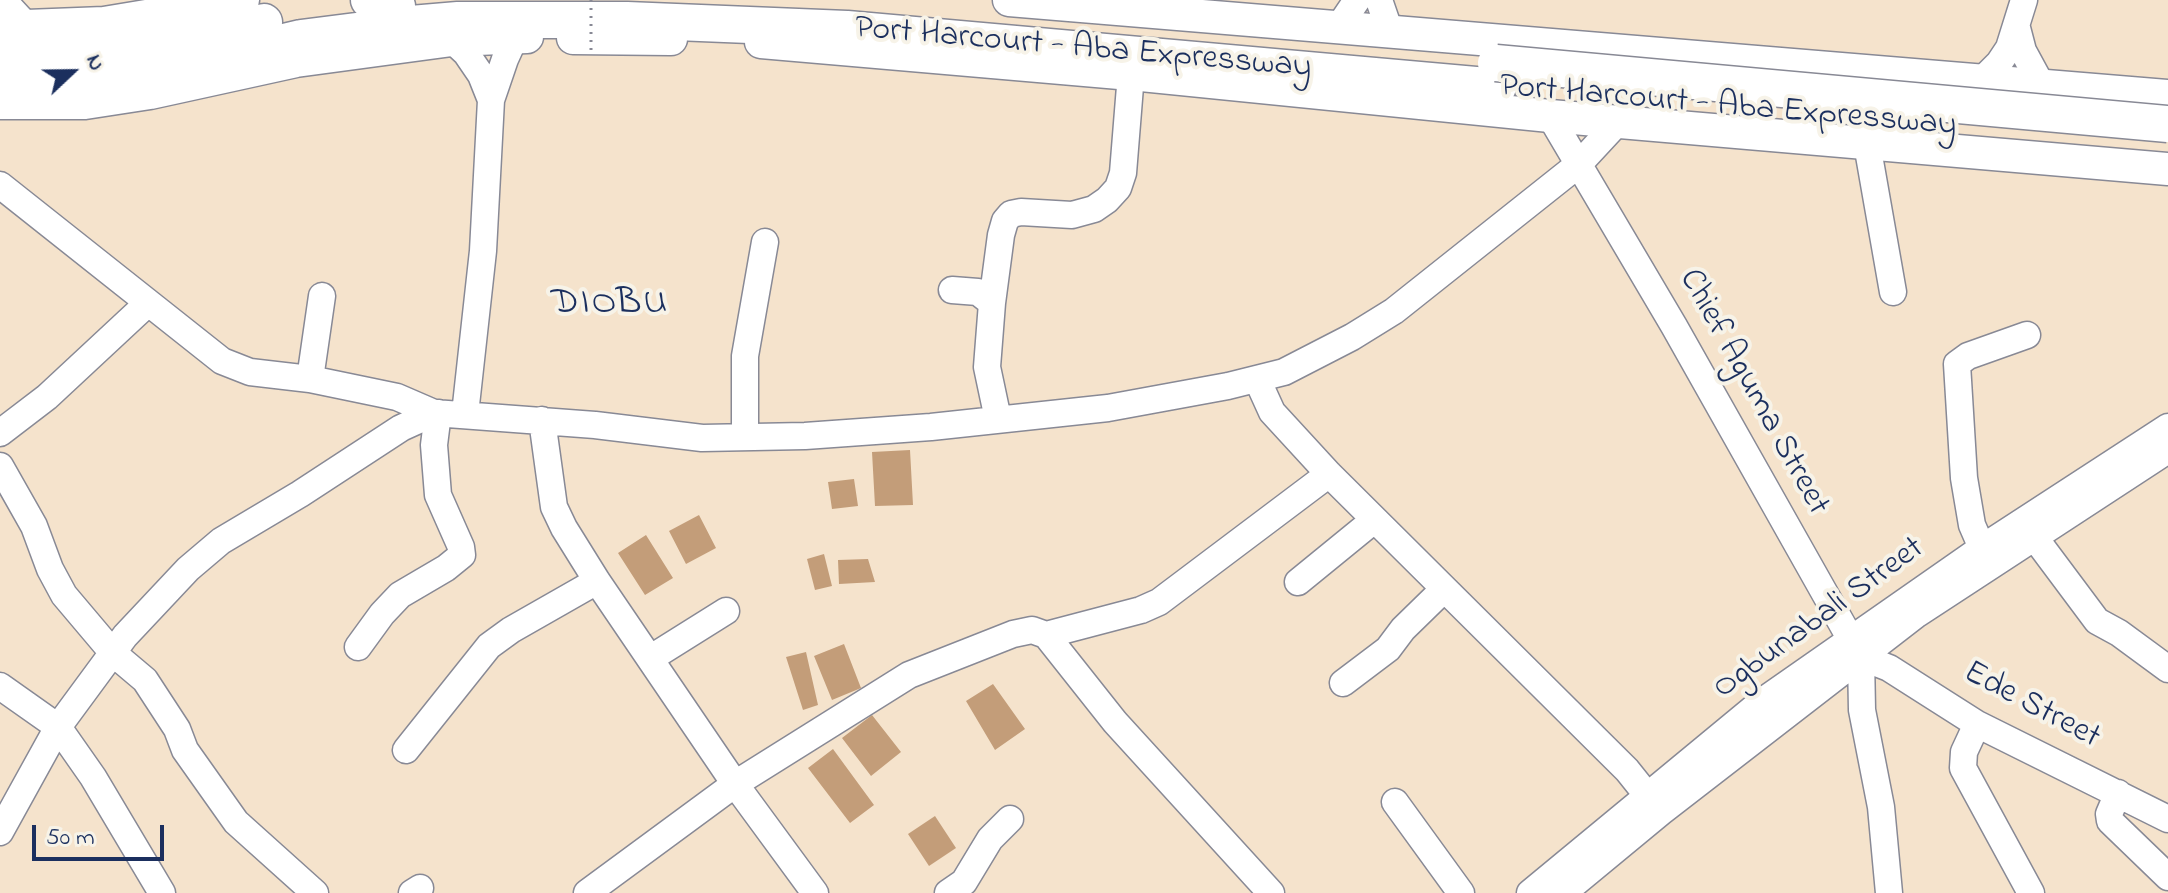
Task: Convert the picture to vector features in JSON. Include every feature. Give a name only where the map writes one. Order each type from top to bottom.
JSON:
[{"type":"highway","name":"Port Harcourt - Aba Expressway","points":[[736,0],[1497,75],[2168,147]]},
{"type":"highway","name":"Port Harcourt - Aba Expressway","points":[[0,50],[101,49],[194,37],[293,16],[383,3],[465,20]]},
{"type":"highway","name":"Port Harcourt - Aba Expressway","points":[[0,80],[97,79],[170,69],[301,38],[465,20],[642,20],[832,28],[2168,124]]},
{"type":"highway","points":[[296,61],[335,46],[426,33],[465,20]]},
{"type":"main road","points":[[14,27],[104,23],[243,0]]},
{"type":"main road","points":[[1009,0],[1092,4],[1338,28],[2168,96]]},
{"type":"main road","points":[[465,20],[515,37],[751,42],[2168,169]]},
{"type":"main road","points":[[0,103],[85,103],[296,61]]},
{"type":"main road","points":[[2168,110],[2159,132],[2163,154],[2168,159]]},
{"type":"street","points":[[3,0],[14,27]]},
{"type":"street","points":[[1338,28],[1357,0]]},
{"type":"street","points":[[1379,0],[1390,32]]},
{"type":"street","points":[[1981,81],[2009,48],[2024,0]]},
{"type":"street","points":[[465,20],[466,53],[481,75],[491,100]]},
{"type":"street","points":[[2017,28],[2023,51],[2042,86]]},
{"type":"street","points":[[465,414],[483,251],[491,100],[515,37]]},
{"type":"street","points":[[998,419],[987,367],[992,303],[1005,221],[1011,214],[1021,212],[1072,215],[1094,209],[1118,188],[1123,173],[1131,74]]},
{"type":"street","name":"Chief Aguma Street","points":[[1550,116],[1681,339],[1855,648]]},
{"type":"street","points":[[0,185],[222,361],[250,372],[310,379],[397,397],[436,413],[542,420],[702,438],[805,436],[1108,408],[1228,386],[1284,372],[1394,311],[1579,164],[1618,122]]},
{"type":"street","points":[[1867,144],[1893,292]]},
{"type":"street","points":[[745,437],[745,356],[765,242]]},
{"type":"street","points":[[952,290],[978,292],[992,303]]},
{"type":"street","points":[[310,379],[322,296]]},
{"type":"street","points":[[0,433],[57,388],[148,303]]},
{"type":"street","points":[[1982,548],[1972,525],[1964,478],[1957,364],[1968,356],[2027,335]]},
{"type":"street","points":[[1257,379],[1272,412],[1329,474],[1627,770],[1647,795]]},
{"type":"street","points":[[358,647],[400,595],[462,555],[438,495],[434,445],[436,413]]},
{"type":"street","points":[[0,832],[58,727],[125,636],[188,569],[221,541],[401,428],[436,413]]},
{"type":"street","points":[[542,420],[554,507],[597,581],[735,784],[815,893]]},
{"type":"street","name":"Ogbunabali Street","points":[[1563,893],[1855,648],[1982,548],[2168,427]]},
{"type":"street","name":"Ogbunabali Street","points":[[1530,893],[1760,703],[1930,606],[2168,450]]},
{"type":"street","points":[[0,466],[34,526],[50,569],[64,595],[113,653],[145,680],[177,729],[185,750],[236,822],[315,893]]},
{"type":"street","points":[[1046,635],[1141,610],[1159,602],[1329,474]]},
{"type":"street","points":[[1298,582],[1374,520]]},
{"type":"street","points":[[2035,538],[2097,621],[2168,669]]},
{"type":"street","points":[[406,750],[489,646],[597,581]]},
{"type":"street","points":[[1343,683],[1388,649],[1403,629],[1444,589]]},
{"type":"street","points":[[651,658],[726,611]]},
{"type":"street","points":[[587,893],[735,784],[909,675],[1013,634],[1032,630],[1046,635],[1115,722],[1271,893]]},
{"type":"street","points":[[1855,648],[1862,710],[1881,807],[1889,893]]},
{"type":"street","name":"Ede Street","points":[[1855,648],[1977,724],[2168,819]]},
{"type":"street","points":[[0,686],[58,727],[93,777],[162,893]]},
{"type":"street","points":[[1977,724],[1964,752],[1963,768],[2031,893]]},
{"type":"street","points":[[2118,793],[2109,814],[2110,821],[2168,877]]},
{"type":"street","points":[[1395,802],[1461,893]]},
{"type":"street","points":[[948,893],[964,882],[990,839],[1010,819]]},
{"type":"path","points":[[591,0],[591,55]]},
{"type":"building","points":[[910,450],[913,505],[875,506],[872,452]]},
{"type":"building","points":[[854,479],[858,506],[832,509],[828,482]]},
{"type":"building","points":[[699,515],[716,548],[686,564],[669,531]]},
{"type":"building","points":[[646,535],[673,578],[645,595],[618,553]]},
{"type":"building","points":[[824,554],[832,586],[815,590],[807,559]]},
{"type":"building","points":[[868,559],[875,582],[839,584],[838,560]]},
{"type":"building","points":[[844,644],[861,688],[832,700],[814,656]]},
{"type":"building","points":[[806,652],[818,705],[803,710],[786,657]]},
{"type":"building","points":[[993,684],[1025,729],[995,750],[966,701]]},
{"type":"building","points":[[872,715],[901,752],[871,776],[842,738]]},
{"type":"building","points":[[833,749],[874,805],[850,823],[808,768]]},
{"type":"building","points":[[935,816],[956,848],[929,866],[908,834]]},
{"type":"district","name":"DIOBU","points":[[610,306]]}]
